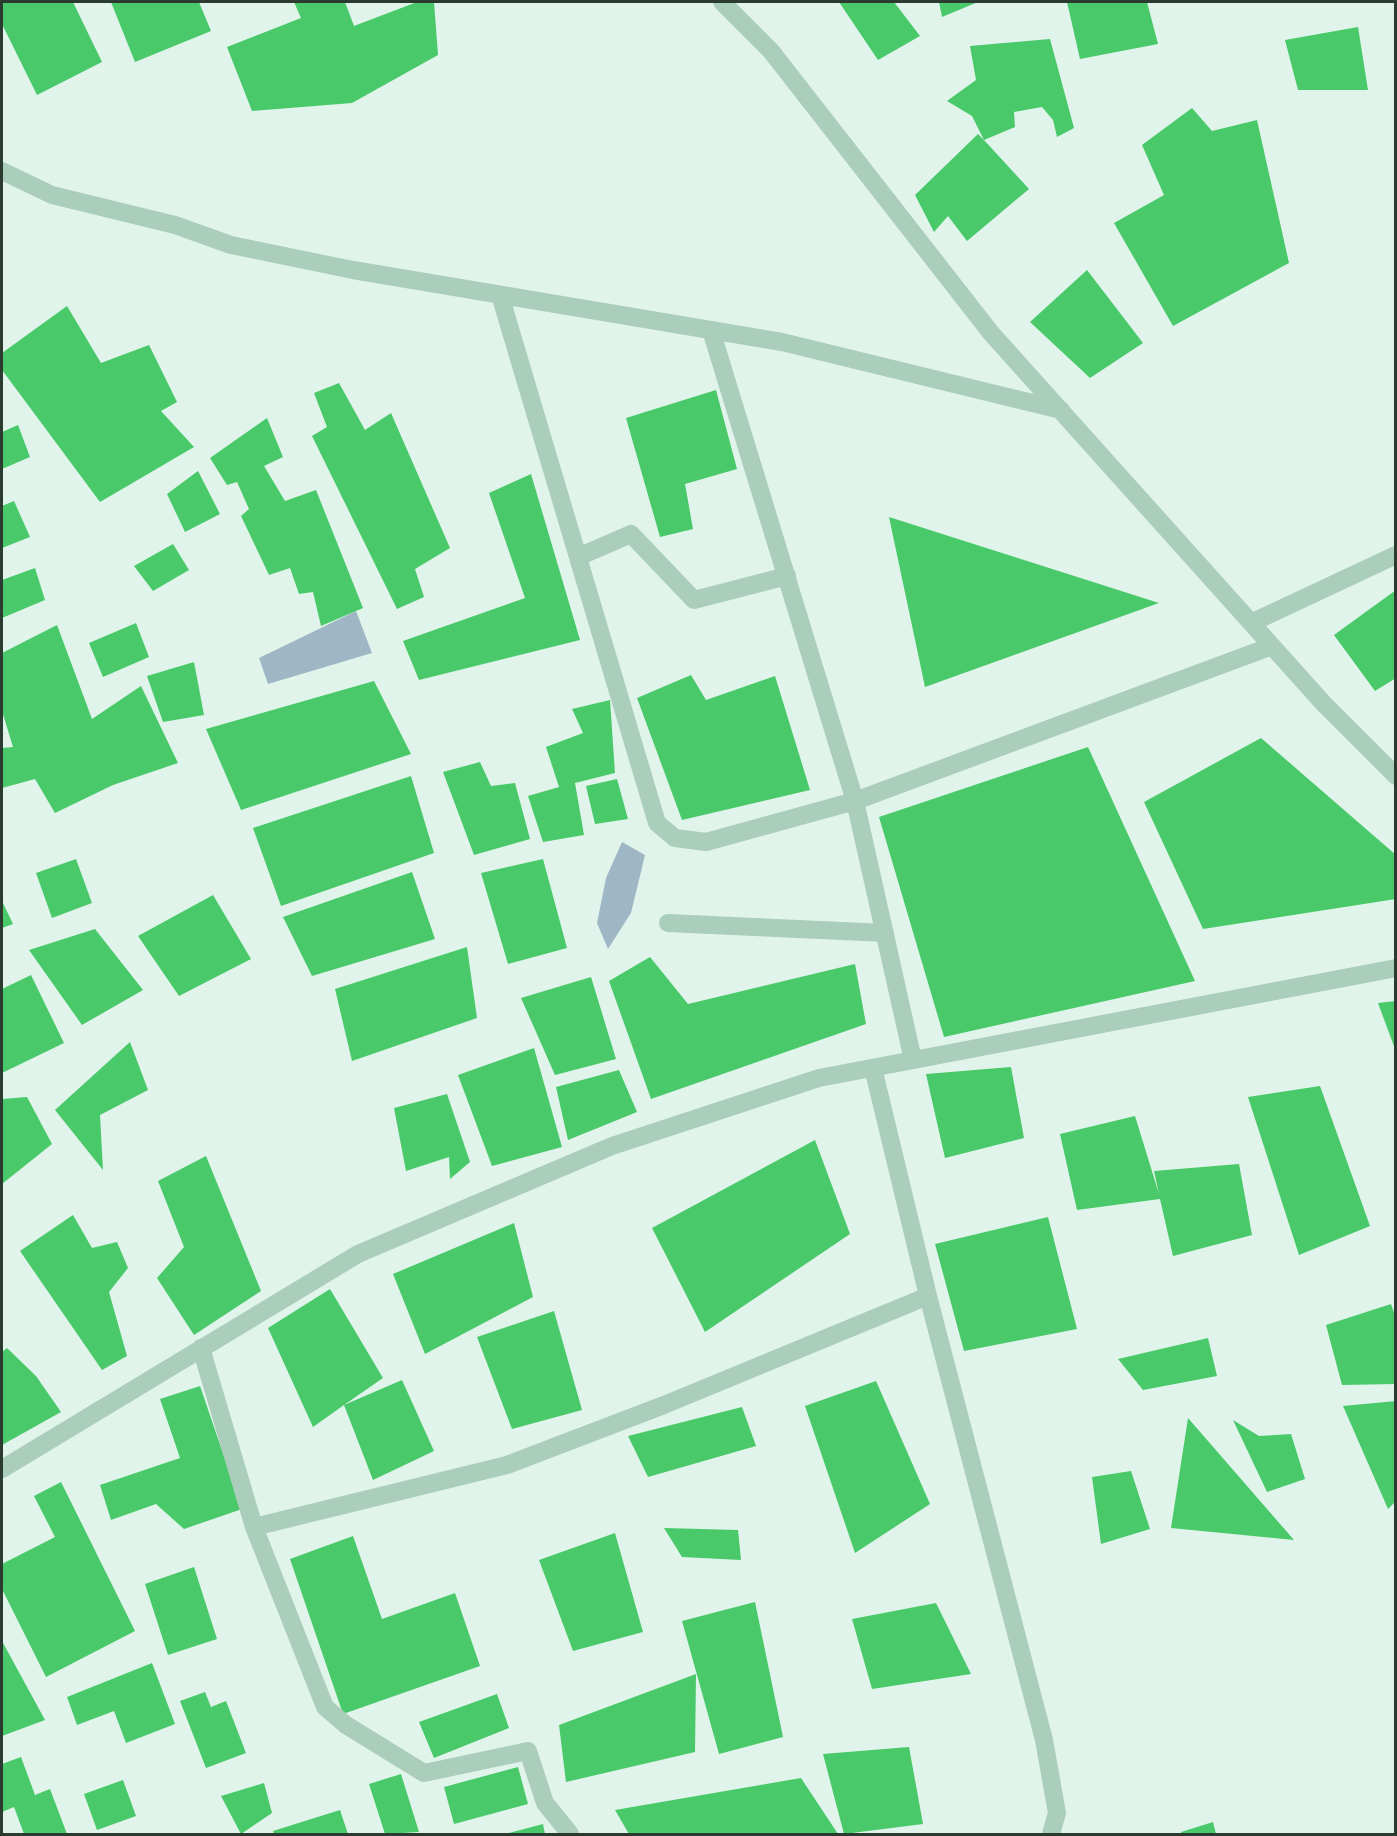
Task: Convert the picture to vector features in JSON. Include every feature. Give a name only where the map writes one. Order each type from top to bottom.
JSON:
[{"type":"street","points":[[722,2],[771,51],[991,333],[1324,704],[1395,776]]},
{"type":"street","points":[[2,171],[52,195],[175,225],[231,245],[353,270],[782,342],[1061,410]]},
{"type":"street","points":[[500,295],[657,823],[675,838],[706,842],[855,801],[1272,646]]},
{"type":"street","points":[[711,330],[855,801],[914,1060]]},
{"type":"street","points":[[578,557],[631,534],[694,600],[786,576]]},
{"type":"street","points":[[1251,623],[1395,555]]},
{"type":"street","points":[[668,923],[885,933]]},
{"type":"street","points":[[2,1469],[358,1254],[612,1146],[819,1078],[1395,968]]},
{"type":"street","points":[[873,1068],[928,1296],[1044,1740],[1057,1813],[1051,1834]]},
{"type":"street","points":[[254,1527],[507,1465],[664,1405],[928,1296]]},
{"type":"street","points":[[201,1348],[254,1527],[315,1689],[325,1707],[346,1725],[424,1773],[528,1751],[545,1803],[570,1834]]},
{"type":"shaded area","points":[[356,611],[372,653],[268,684],[259,658]]},
{"type":"shaded area","points":[[622,842],[645,855],[631,913],[608,949],[597,923],[606,878]]},
{"type":"building","points":[[2,2],[73,2],[102,62],[37,95],[2,24]]},
{"type":"building","points":[[111,2],[199,2],[211,31],[135,62]]},
{"type":"building","points":[[294,2],[345,2],[354,26],[417,2],[434,2],[438,55],[352,103],[252,111],[227,47],[301,18]]},
{"type":"building","points":[[839,2],[894,2],[920,36],[878,60]]},
{"type":"building","points":[[939,2],[978,2],[942,17]]},
{"type":"building","points":[[1067,2],[1147,2],[1158,44],[1080,59]]},
{"type":"building","points":[[1358,27],[1368,90],[1298,90],[1285,40]]},
{"type":"building","points":[[1050,39],[1074,128],[1057,137],[1053,120],[1042,107],[1014,112],[1015,127],[984,140],[972,116],[947,101],[976,80],[970,46]]},
{"type":"building","points":[[1192,108],[1212,131],[1257,120],[1289,263],[1173,326],[1114,223],[1164,195],[1142,145]]},
{"type":"building","points":[[978,134],[1029,189],[967,241],[948,216],[934,232],[915,195]]},
{"type":"building","points":[[1087,270],[1143,343],[1090,378],[1030,322]]},
{"type":"building","points":[[67,306],[101,363],[149,345],[177,402],[161,411],[194,447],[100,502],[2,370],[2,353]]},
{"type":"building","points":[[339,383],[365,430],[391,413],[450,548],[415,569],[424,597],[397,609],[312,436],[327,427],[314,393]]},
{"type":"building","points":[[716,390],[737,469],[685,484],[693,529],[660,537],[626,418]]},
{"type":"building","points":[[267,418],[283,457],[264,466],[285,501],[316,490],[363,608],[321,626],[313,592],[299,594],[290,568],[269,575],[241,516],[249,509],[237,482],[227,485],[210,458]]},
{"type":"building","points":[[18,425],[30,457],[2,469],[2,432]]},
{"type":"building","points":[[198,471],[220,514],[185,532],[167,494]]},
{"type":"building","points":[[531,474],[580,640],[419,680],[403,641],[525,598],[489,493]]},
{"type":"building","points":[[14,501],[30,537],[2,548],[2,506]]},
{"type":"building","points":[[889,517],[1159,603],[925,687]]},
{"type":"building","points":[[173,544],[189,570],[153,591],[134,566]]},
{"type":"building","points":[[35,568],[45,600],[2,618],[2,580]]},
{"type":"building","points":[[1396,590],[1396,678],[1375,691],[1334,635]]},
{"type":"building","points":[[136,623],[149,657],[103,677],[89,643]]},
{"type":"building","points":[[57,625],[92,719],[141,686],[178,763],[113,785],[55,813],[35,779],[2,788],[2,748],[13,747],[2,711],[2,653]]},
{"type":"building","points":[[194,662],[204,715],[163,722],[147,676]]},
{"type":"building","points":[[691,675],[706,700],[775,676],[810,790],[682,820],[637,698]]},
{"type":"building","points":[[374,681],[411,754],[241,810],[206,729]]},
{"type":"building","points":[[610,700],[615,773],[575,783],[584,835],[543,842],[528,796],[559,787],[546,747],[583,733],[572,709]]},
{"type":"building","points":[[1261,738],[1396,855],[1396,899],[1203,929],[1144,802]]},
{"type":"building","points":[[1088,747],[1195,981],[944,1037],[879,817]]},
{"type":"building","points":[[480,762],[491,786],[515,783],[530,839],[474,855],[443,772]]},
{"type":"building","points":[[411,776],[434,853],[281,906],[253,828]]},
{"type":"building","points":[[617,779],[628,819],[595,824],[586,786]]},
{"type":"building","points":[[76,859],[92,903],[52,918],[36,873]]},
{"type":"building","points":[[543,859],[567,948],[508,964],[481,873]]},
{"type":"building","points":[[412,872],[435,939],[312,976],[283,917]]},
{"type":"building","points":[[213,895],[251,959],[179,996],[138,936]]},
{"type":"building","points":[[2,901],[13,924],[2,928]]},
{"type":"building","points":[[95,929],[143,990],[82,1025],[29,950]]},
{"type":"building","points":[[467,947],[477,1018],[352,1061],[335,989]]},
{"type":"building","points":[[650,957],[688,1004],[855,964],[866,1024],[651,1099],[609,981]]},
{"type":"building","points":[[31,975],[64,1043],[2,1073],[2,989]]},
{"type":"building","points":[[591,977],[616,1059],[555,1075],[521,998]]},
{"type":"building","points":[[1396,1001],[1396,1049],[1395,1049],[1378,1003]]},
{"type":"building","points":[[130,1042],[148,1090],[100,1115],[103,1170],[55,1110]]},
{"type":"building","points":[[534,1048],[562,1147],[492,1166],[458,1075]]},
{"type":"building","points":[[1011,1067],[1024,1138],[945,1158],[926,1074]]},
{"type":"building","points":[[619,1070],[637,1112],[568,1140],[556,1087]]},
{"type":"building","points":[[1320,1086],[1370,1226],[1299,1255],[1248,1097]]},
{"type":"building","points":[[447,1094],[470,1162],[450,1179],[449,1157],[406,1171],[394,1108]]},
{"type":"building","points":[[27,1097],[52,1144],[2,1184],[2,1099]]},
{"type":"building","points":[[1135,1116],[1159,1194],[1154,1171],[1239,1164],[1252,1235],[1173,1256],[1160,1199],[1077,1210],[1060,1134]]},
{"type":"building","points":[[815,1140],[850,1234],[705,1332],[652,1228]]},
{"type":"building","points":[[206,1156],[261,1291],[194,1335],[157,1278],[184,1247],[158,1181]]},
{"type":"building","points":[[73,1215],[92,1248],[117,1242],[128,1268],[109,1292],[127,1356],[102,1370],[20,1251]]},
{"type":"building","points":[[1048,1217],[1077,1329],[964,1351],[935,1244]]},
{"type":"building","points":[[514,1223],[533,1297],[425,1354],[393,1274]]},
{"type":"building","points":[[330,1289],[383,1378],[313,1427],[268,1328]]},
{"type":"building","points":[[1391,1304],[1396,1318],[1396,1384],[1342,1385],[1326,1325]]},
{"type":"building","points":[[554,1311],[582,1410],[512,1429],[477,1337]]},
{"type":"building","points":[[1208,1338],[1217,1376],[1143,1390],[1118,1359]]},
{"type":"building","points":[[7,1348],[36,1376],[61,1412],[2,1445],[2,1352]]},
{"type":"building","points":[[402,1380],[434,1451],[373,1480],[344,1405]]},
{"type":"building","points":[[876,1381],[930,1504],[855,1553],[805,1406]]},
{"type":"building","points":[[200,1386],[242,1509],[184,1529],[156,1504],[111,1520],[100,1485],[180,1458],[160,1399]]},
{"type":"building","points":[[1396,1401],[1396,1501],[1388,1509],[1343,1406]]},
{"type":"building","points":[[742,1407],[756,1446],[648,1477],[628,1436]]},
{"type":"building","points":[[1188,1418],[1294,1540],[1171,1528]]},
{"type":"building","points":[[1233,1420],[1259,1436],[1291,1434],[1305,1479],[1267,1492]]},
{"type":"building","points":[[1131,1471],[1150,1529],[1101,1544],[1092,1477]]},
{"type":"building","points":[[61,1482],[135,1631],[46,1677],[2,1589],[2,1564],[55,1537],[34,1496]]},
{"type":"building","points":[[664,1528],[738,1530],[741,1560],[682,1557]]},
{"type":"building","points":[[615,1533],[643,1632],[573,1651],[539,1560]]},
{"type":"building","points":[[353,1536],[382,1619],[455,1593],[480,1666],[343,1714],[290,1559]]},
{"type":"building","points":[[194,1567],[217,1639],[168,1655],[145,1584]]},
{"type":"building","points":[[755,1602],[783,1737],[719,1754],[682,1621]]},
{"type":"building","points":[[936,1603],[971,1674],[872,1689],[852,1619]]},
{"type":"building","points":[[2,1641],[45,1720],[2,1736]]},
{"type":"building","points":[[152,1663],[175,1724],[126,1743],[114,1711],[77,1725],[67,1697]]},
{"type":"building","points":[[696,1674],[695,1752],[566,1782],[559,1725]]},
{"type":"building","points":[[205,1692],[211,1707],[226,1701],[246,1753],[206,1768],[180,1701]]},
{"type":"building","points":[[497,1694],[509,1728],[434,1758],[419,1722]]},
{"type":"building","points":[[909,1747],[923,1824],[844,1834],[823,1754]]},
{"type":"building","points":[[21,1757],[35,1795],[50,1789],[67,1834],[24,1834],[14,1807],[2,1812],[2,1764]]},
{"type":"building","points":[[518,1767],[528,1804],[454,1824],[444,1787]]},
{"type":"building","points":[[401,1774],[419,1832],[385,1834],[369,1784]]},
{"type":"building","points":[[801,1778],[838,1834],[629,1834],[615,1810]]},
{"type":"building","points":[[123,1780],[136,1816],[97,1830],[84,1794]]},
{"type":"building","points":[[264,1783],[272,1813],[241,1834],[221,1796]]},
{"type":"building","points":[[340,1810],[348,1834],[274,1834],[273,1831]]},
{"type":"building","points":[[1213,1822],[1216,1834],[1182,1834],[1181,1832]]},
{"type":"building","points":[[543,1824],[545,1834],[505,1834]]}]
